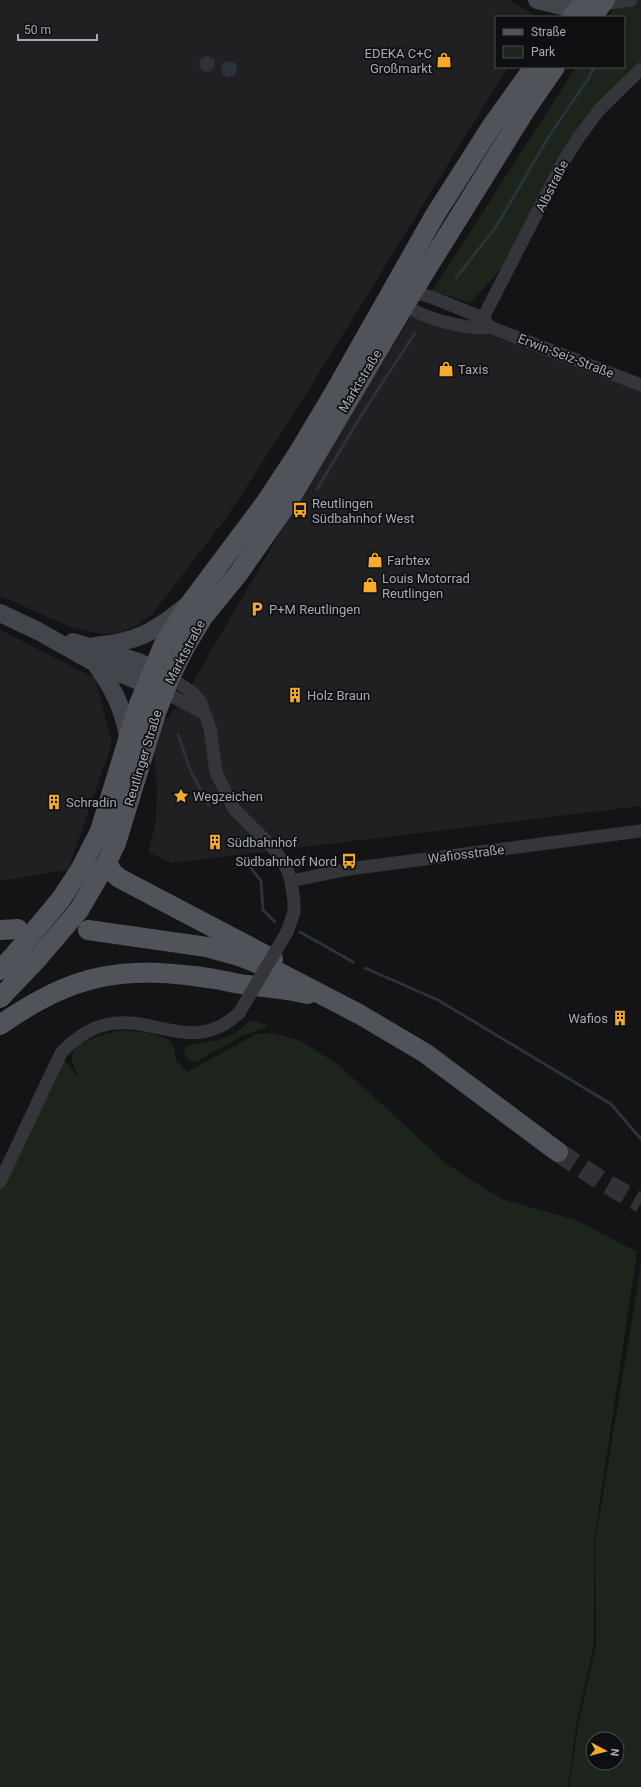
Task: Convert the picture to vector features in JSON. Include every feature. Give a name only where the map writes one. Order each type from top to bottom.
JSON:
[{"type":"main road","points":[[538,0],[589,8]]},
{"type":"main road","points":[[538,0],[549,16]]},
{"type":"main road","name":"Marktstraße","points":[[150,676],[164,644],[189,604],[266,502],[296,455],[342,380],[435,214],[491,127],[533,68]]},
{"type":"main road","name":"Marktstraße","points":[[167,685],[185,647],[203,617],[238,574],[287,504],[409,298],[526,109],[554,68]]},
{"type":"main road","points":[[86,646],[111,644],[137,638],[162,626],[189,604]]},
{"type":"main road","name":"Marktstraße","points":[[0,613],[38,631],[95,663],[150,676]]},
{"type":"main road","name":"Marktstraße","points":[[38,631],[136,661],[150,676]]},
{"type":"main road","points":[[95,663],[120,704],[128,737]]},
{"type":"main road","points":[[150,676],[167,685]]},
{"type":"main road","name":"Reutlinger Straße","points":[[0,970],[61,899],[80,870],[100,831],[128,737],[150,676]]},
{"type":"main road","name":"Reutlinger Straße","points":[[0,998],[38,958],[79,910],[107,862],[120,832],[167,685]]},
{"type":"main road","points":[[107,862],[112,872],[119,878],[289,968],[333,1000]]},
{"type":"main road","points":[[88,930],[207,947],[239,956],[274,970],[333,1000],[425,1053],[558,1152]]},
{"type":"main road","points":[[160,940],[291,990]]},
{"type":"main road","points":[[0,1025],[30,1004],[50,994],[88,980],[125,973],[158,972],[291,990],[333,1000]]},
{"type":"street","points":[[589,8],[631,0]]},
{"type":"street","name":"Albstraße","points":[[487,323],[563,162],[599,110],[641,70]]},
{"type":"street","name":"Erwin-Seiz-Straße","points":[[393,287],[409,298],[422,314],[481,329],[487,323]]},
{"type":"street","name":"Erwin-Seiz-Straße","points":[[409,298],[487,323],[641,385]]},
{"type":"street","points":[[0,1182],[61,1053],[79,1036],[95,1027],[126,1022],[198,1034],[220,1028],[239,1013],[287,932],[294,912],[292,881],[279,855],[234,809],[216,772],[210,728],[204,713],[167,685]]},
{"type":"street","name":"Wafiosstraße","points":[[292,881],[349,868],[641,831]]},
{"type":"shaded area","points":[[0,0],[509,0],[536,16],[495,16],[495,68],[507,68],[295,412],[226,518],[153,613],[136,626],[121,632],[104,634],[73,628],[0,596]]},
{"type":"shaded area","points":[[207,56],[213,58],[215,64],[213,70],[207,72],[201,70],[199,64],[201,58]]},
{"type":"shaded area","points":[[229,61],[235,63],[237,69],[235,75],[229,77],[223,75],[221,69],[223,63]]},
{"type":"shaded area","points":[[417,306],[641,391],[641,806],[172,863],[148,852],[156,822],[157,788],[154,753],[164,721],[182,701],[292,512]]},
{"type":"shaded area","points":[[0,630],[95,678],[112,743],[68,870],[0,881]]},
{"type":"green space","points":[[627,0],[641,0],[641,63],[596,109],[523,243],[471,303],[432,291],[575,68],[625,68],[625,16],[609,16],[617,3]]},
{"type":"green space","points":[[250,1020],[267,1025],[267,1027],[242,1036],[195,1062],[186,1058],[184,1052],[187,1046],[230,1036]]},
{"type":"green space","points":[[123,1030],[151,1034],[165,1038],[173,1046],[176,1062],[178,1062],[187,1072],[256,1034],[272,1033],[299,1040],[339,1065],[448,1165],[502,1199],[576,1220],[637,1252],[594,1541],[594,1644],[577,1721],[568,1787],[0,1787],[0,1185],[61,1056],[78,1077],[72,1059],[73,1052],[77,1047],[92,1038]]},
{"type":"green space","points":[[641,1265],[641,1787],[569,1787],[579,1722],[596,1644],[595,1542]]},
{"type":"waterway","points":[[456,278],[496,227],[549,136],[588,79],[594,68]]},
{"type":"waterway","points":[[317,489],[362,414],[415,333]]},
{"type":"waterway","points":[[178,735],[191,772],[209,805]]},
{"type":"waterway","points":[[247,863],[261,881],[263,910],[275,922]]},
{"type":"waterway","points":[[300,932],[353,962]]},
{"type":"waterway","points":[[365,968],[438,1000],[611,1104],[641,1139]]},
{"type":"tunnel","points":[[558,1152],[603,1182],[641,1203]]},
{"type":"place","name":"EDEKA C+C Großmarkt","points":[[444,60]]},
{"type":"place","name":"Taxis","points":[[446,369]]},
{"type":"place","name":"Reutlingen Südbahnhof West","points":[[300,510]]},
{"type":"place","name":"Farbtex","points":[[375,560]]},
{"type":"place","name":"Louis Motorrad Reutlingen","points":[[370,585]]},
{"type":"place","name":"P+M Reutlingen","points":[[257,609]]},
{"type":"place","name":"Holz Braun","points":[[295,695]]},
{"type":"place","name":"Wegzeichen","points":[[181,796]]},
{"type":"place","name":"Schradin","points":[[54,802]]},
{"type":"place","name":"Südbahnhof","points":[[215,842]]},
{"type":"place","name":"Südbahnhof Nord","points":[[349,861]]},
{"type":"place","name":"Wafios","points":[[620,1018]]}]
